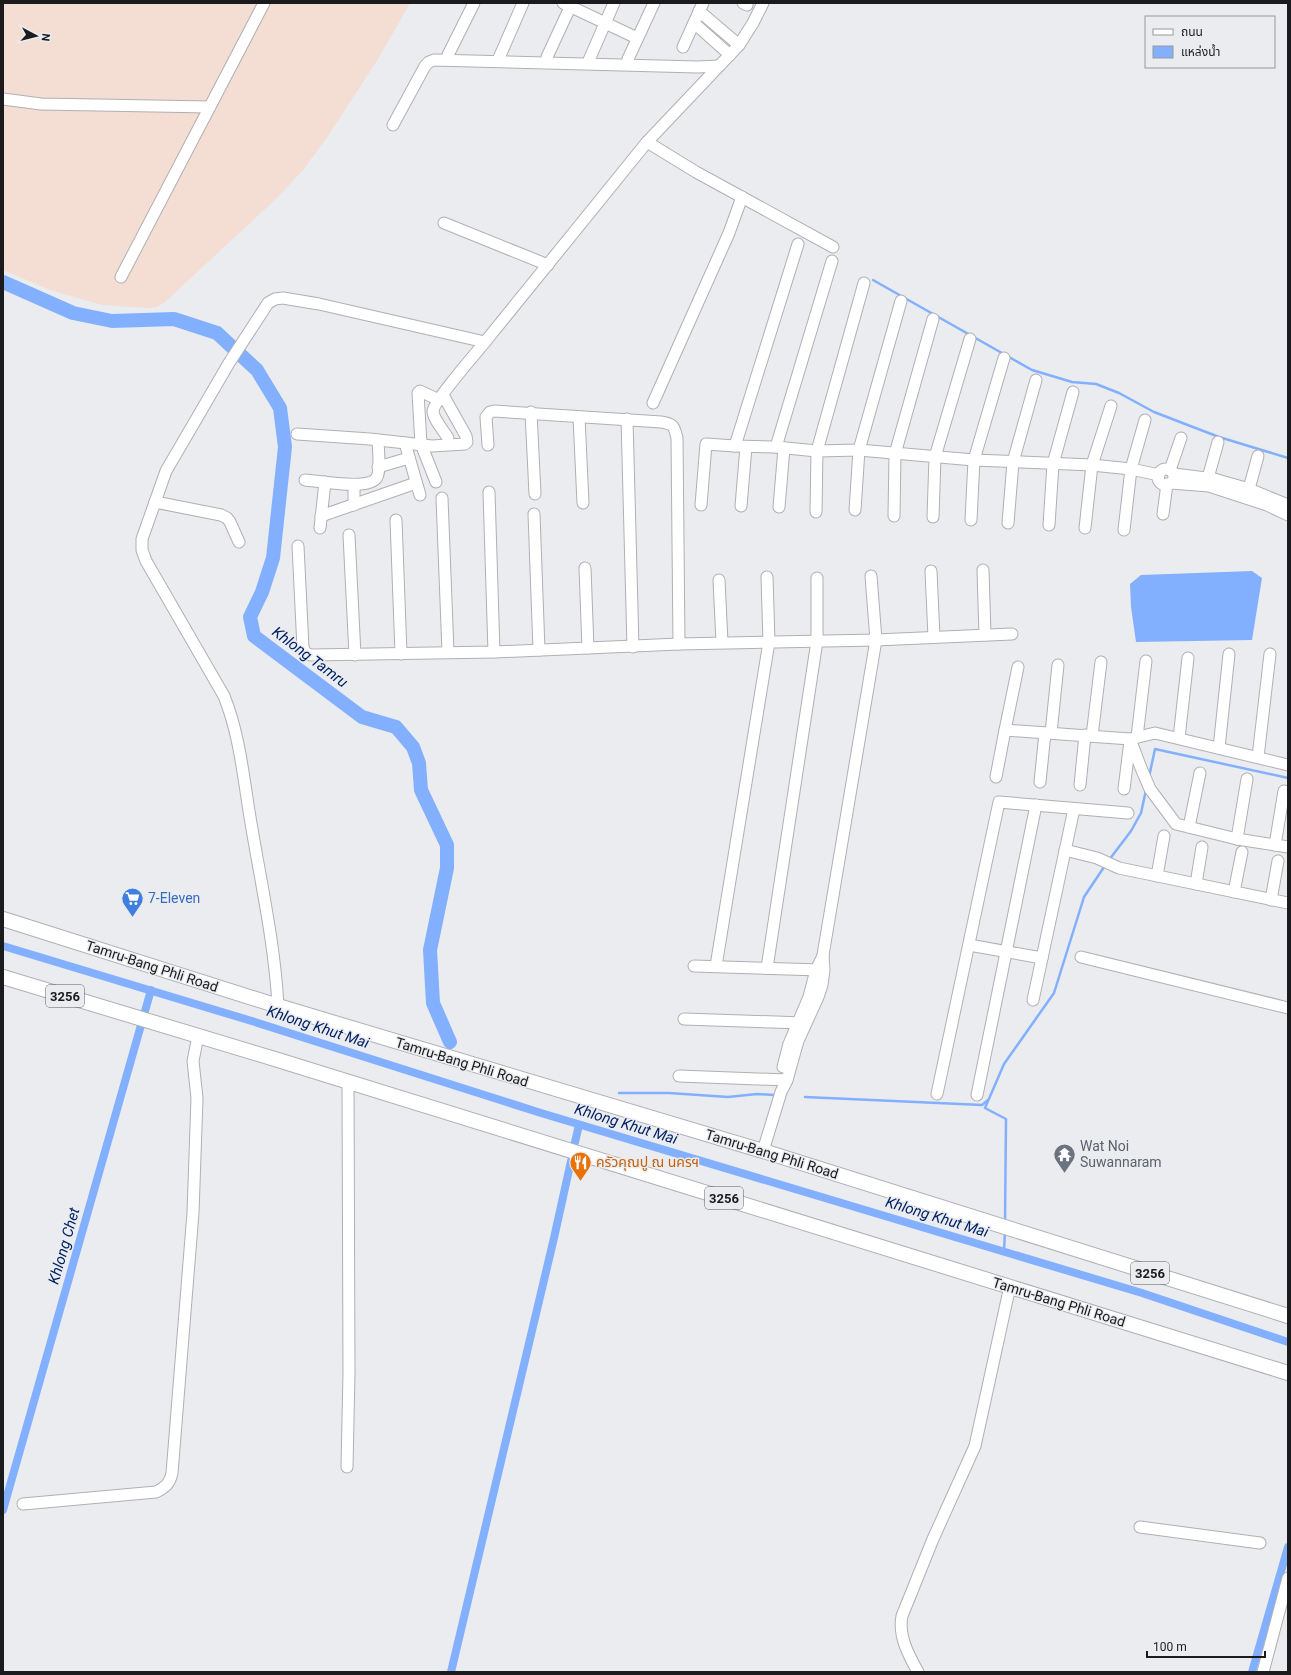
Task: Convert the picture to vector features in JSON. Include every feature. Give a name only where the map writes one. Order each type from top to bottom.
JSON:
[{"type":"main road","name":"Tamru-Bang Phli Road","points":[[3,919],[278,1006],[763,1151],[1287,1316]]},
{"type":"main road","name":"Tamru-Bang Phli Road","points":[[3,977],[1010,1286],[1288,1373]]},
{"type":"main road","points":[[1269,1367],[1278,1366],[1288,1361]]},
{"type":"street","points":[[121,277],[264,3]]},
{"type":"street","points":[[448,55],[474,3]]},
{"type":"street","points":[[499,58],[523,3]]},
{"type":"street","points":[[589,60],[614,3]]},
{"type":"street","points":[[628,59],[654,3]]},
{"type":"street","points":[[448,438],[433,411],[441,397],[647,142],[730,55],[753,23],[763,3]]},
{"type":"street","points":[[547,57],[568,4],[637,38]]},
{"type":"street","points":[[683,47],[701,7],[738,45]]},
{"type":"street","points":[[694,23],[730,55]]},
{"type":"street","points":[[393,125],[425,66],[434,60],[697,68],[719,66]]},
{"type":"street","points":[[3,99],[41,104],[210,107]]},
{"type":"street","points":[[647,142],[833,247]]},
{"type":"street","points":[[653,403],[726,240],[742,197]]},
{"type":"street","points":[[444,224],[548,265]]},
{"type":"street","points":[[741,506],[741,446],[798,244]]},
{"type":"street","points":[[779,507],[780,447],[832,261]]},
{"type":"street","points":[[816,512],[817,451],[864,283]]},
{"type":"street","points":[[278,1006],[269,933],[238,744],[230,710],[224,696],[146,561],[142,550],[142,539],[166,471],[229,363],[268,303],[275,299],[283,298],[331,307],[485,342]]},
{"type":"street","points":[[856,510],[859,450],[901,301]]},
{"type":"street","points":[[894,516],[895,454],[934,319]]},
{"type":"street","points":[[933,517],[935,456],[970,339]]},
{"type":"street","points":[[971,520],[974,460],[1004,358]]},
{"type":"street","points":[[1008,523],[1012,462],[1036,380]]},
{"type":"street","points":[[298,434],[378,440],[421,444],[432,446],[465,444],[467,442],[466,436],[441,397],[420,391],[418,393],[421,444],[436,482]]},
{"type":"street","points":[[1049,525],[1053,464],[1073,392]]},
{"type":"street","points":[[1085,528],[1092,465],[1111,406]]},
{"type":"street","points":[[488,444],[486,417],[490,412],[531,412],[579,417],[627,419],[670,423],[675,427],[677,438],[679,644]]},
{"type":"street","points":[[531,412],[535,494]]},
{"type":"street","points":[[579,417],[583,503]]},
{"type":"street","points":[[627,419],[633,647]]},
{"type":"street","points":[[1124,530],[1130,469],[1145,420]]},
{"type":"street","points":[[1163,514],[1170,478],[1181,438]]},
{"type":"street","points":[[306,480],[354,485],[374,481],[378,476],[378,440]]},
{"type":"street","points":[[1208,478],[1218,442]]},
{"type":"street","points":[[405,443],[420,495]]},
{"type":"street","points":[[701,505],[706,444],[780,447],[817,451],[859,450],[974,460],[1092,465],[1130,469],[1159,475],[1160,482],[1170,478],[1208,478],[1287,510]]},
{"type":"street","points":[[1247,494],[1258,456]]},
{"type":"street","points":[[378,466],[409,458]]},
{"type":"street","points":[[1170,478],[1247,494]]},
{"type":"street","points":[[320,528],[325,482]]},
{"type":"street","points":[[321,516],[416,483]]},
{"type":"street","points":[[354,485],[354,505]]},
{"type":"street","points":[[489,492],[494,652]]},
{"type":"street","points":[[442,498],[448,652]]},
{"type":"street","points":[[155,502],[221,515],[227,518],[239,542]]},
{"type":"street","points":[[534,514],[539,650]]},
{"type":"street","points":[[396,520],[401,654]]},
{"type":"street","points":[[349,535],[355,655]]},
{"type":"street","points":[[298,546],[303,648],[306,653],[311,655],[494,652],[722,642],[876,640],[1012,634]]},
{"type":"street","points":[[585,568],[588,648]]},
{"type":"street","points":[[983,570],[985,635]]},
{"type":"street","points":[[931,571],[934,637]]},
{"type":"street","points":[[763,1151],[784,1080],[789,1044],[802,1023],[809,997],[820,970],[823,955],[876,640],[871,576]]},
{"type":"street","points":[[716,966],[769,642],[767,577]]},
{"type":"street","points":[[767,968],[817,641],[818,578]]},
{"type":"street","points":[[719,580],[722,642]]},
{"type":"street","points":[[1219,748],[1229,654]]},
{"type":"street","points":[[1258,757],[1270,654]]},
{"type":"street","points":[[1179,738],[1188,658]]},
{"type":"street","points":[[1124,789],[1134,738],[1146,661]]},
{"type":"street","points":[[1080,785],[1101,662]]},
{"type":"street","points":[[1040,782],[1058,665]]},
{"type":"street","points":[[996,778],[1018,667]]},
{"type":"street","points":[[1006,730],[1134,738],[1155,733],[1288,765]]},
{"type":"street","points":[[1134,738],[1141,768],[1150,789],[1176,824],[1237,839],[1288,847]]},
{"type":"street","points":[[1189,827],[1200,773]]},
{"type":"street","points":[[1237,839],[1247,779]]},
{"type":"street","points":[[1275,845],[1284,790]]},
{"type":"street","points":[[937,1094],[999,802],[1128,813]]},
{"type":"street","points":[[977,1095],[1036,805]]},
{"type":"street","points":[[1033,1000],[1074,809]]},
{"type":"street","points":[[1157,876],[1164,836]]},
{"type":"street","points":[[1196,884],[1202,847]]},
{"type":"street","points":[[1065,850],[1097,858],[1119,868],[1288,903]]},
{"type":"street","points":[[1234,892],[1242,852]]},
{"type":"street","points":[[1271,900],[1278,861]]},
{"type":"street","points":[[969,945],[1042,958]]},
{"type":"street","points":[[1081,957],[1288,1008]]},
{"type":"street","points":[[694,966],[820,970]]},
{"type":"street","points":[[684,1019],[802,1023]]},
{"type":"street","points":[[23,1504],[156,1492],[167,1486],[170,1480],[172,1473],[179,1396],[193,1213],[197,1098],[193,1060],[198,1036]]},
{"type":"street","points":[[679,1076],[784,1080]]},
{"type":"street","points":[[348,1082],[350,1372],[348,1466]]},
{"type":"street","points":[[918,1672],[902,1635],[900,1624],[933,1539],[975,1446],[1010,1286]]},
{"type":"street","points":[[1140,1528],[1260,1543]]},
{"type":"street","points":[[1263,1672],[1288,1578]]},
{"type":"shaded area","points":[[3,3],[410,3],[378,59],[328,136],[303,170],[277,198],[165,302],[157,307],[148,308],[102,305],[50,290],[3,270]]},
{"type":"water","points":[[1252,571],[1262,578],[1252,640],[1136,642],[1131,607],[1130,584],[1141,575]]},
{"type":"waterway","points":[[873,280],[1032,370],[1072,382],[1096,384],[1119,393],[1154,412],[1219,437],[1288,458]]},
{"type":"waterway","name":"Khlong Tamru","points":[[3,282],[73,313],[112,321],[174,319],[217,333],[257,370],[280,408],[285,447],[273,558],[262,592],[250,617],[254,636],[362,717],[396,727],[413,747],[419,763],[421,790],[447,845],[447,868],[430,950],[433,1003],[450,1042]]},
{"type":"waterway","points":[[1149,777],[1155,749],[1288,778]]},
{"type":"waterway","points":[[1109,860],[1131,831],[1141,813],[1146,790]]},
{"type":"waterway","points":[[1005,1222],[1006,1119],[985,1108],[1004,1064],[1054,993],[1084,897],[1106,864]]},
{"type":"waterway","name":"Khlong Khut Mai","points":[[3,946],[255,1022],[541,1113],[1142,1293],[1288,1342]]},
{"type":"waterway","name":"Khlong Chet","points":[[3,1510],[151,990]]},
{"type":"waterway","points":[[619,1093],[669,1093],[728,1097],[757,1094],[774,1095]]},
{"type":"waterway","points":[[805,1097],[982,1105],[988,1100]]},
{"type":"waterway","points":[[575,1142],[579,1125]]},
{"type":"waterway","points":[[451,1672],[571,1161]]},
{"type":"waterway","points":[[1004,1252],[1005,1231]]},
{"type":"waterway","points":[[1252,1672],[1288,1547]]},
{"type":"place","name":"7-Eleven","points":[[132,918]]},
{"type":"place","name":"Wat Noi Suwannaram","points":[[1065,1174]]},
{"type":"place","name":"ครัวคุณปู ณ นครฯ","points":[[581,1182]]}]
